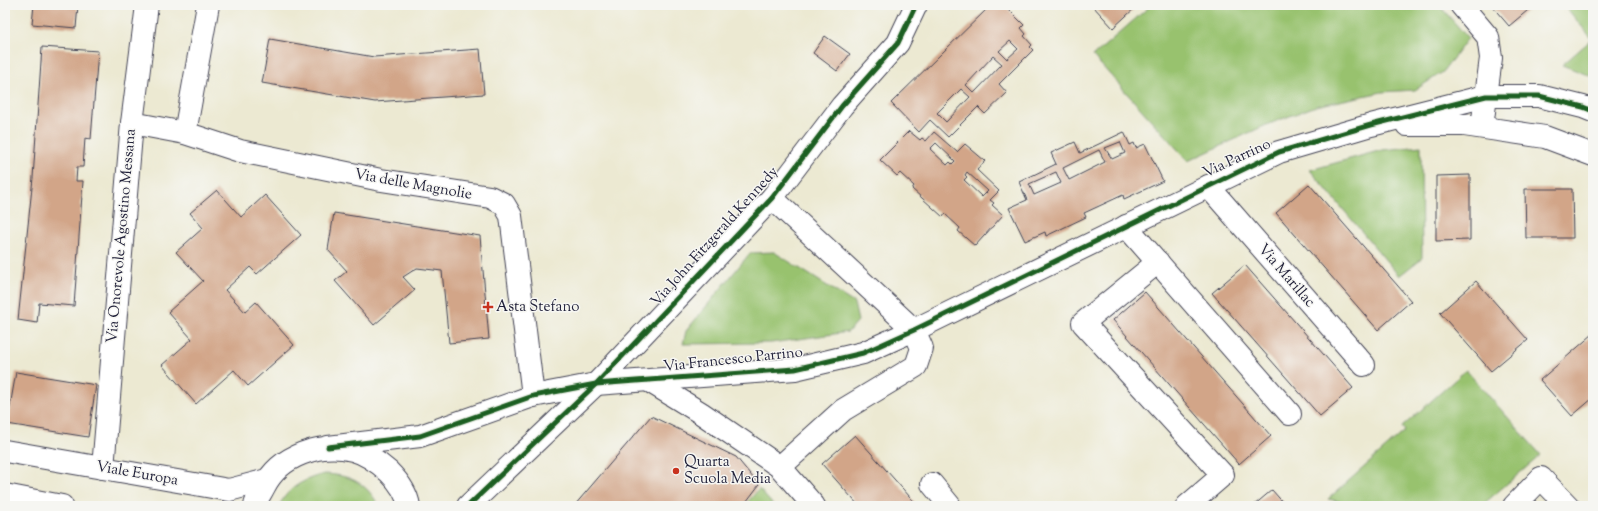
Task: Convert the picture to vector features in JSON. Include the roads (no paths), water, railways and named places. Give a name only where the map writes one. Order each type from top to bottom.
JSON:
[{"type":"street","name":"Via Onorevole Agostino Messana","points":[[103,468],[132,123],[146,5]]},
{"type":"street","points":[[185,133],[208,5]]},
{"type":"street","name":"Via John Fitzgerald Kennedy","points":[[468,506],[596,384],[772,198],[842,106],[898,43],[916,5]]},
{"type":"street","points":[[1461,5],[1488,37],[1491,58],[1482,127]]},
{"type":"street","name":"Via Parrino","points":[[914,330],[1279,152],[1371,125],[1486,96],[1539,96],[1593,111]]},
{"type":"street","name":"Via delle Magnolie","points":[[132,123],[185,133],[240,151],[381,180],[490,197],[504,204],[511,216],[533,396]]},
{"type":"street","name":"Via Parrino","points":[[1371,125],[1464,125],[1482,127],[1545,137],[1593,155]]},
{"type":"street","name":"Via Marillac","points":[[1208,186],[1364,365]]},
{"type":"street","points":[[772,198],[914,330],[922,348],[916,366],[843,410],[780,467]]},
{"type":"street","points":[[1126,226],[1290,414]]},
{"type":"street","points":[[1158,262],[1083,323],[1223,475],[1186,506]]},
{"type":"street","name":"Via Francesco Parrino","points":[[596,384],[795,369],[863,353],[914,330]]},
{"type":"street","points":[[648,381],[701,413],[780,467],[814,506]]},
{"type":"street","points":[[255,506],[267,480],[284,463],[305,452],[328,447],[420,436],[533,396],[596,384]]},
{"type":"street","points":[[328,447],[354,450],[377,461],[396,479],[408,501],[409,506]]},
{"type":"street","name":"Viale Europa","points":[[5,451],[229,490],[267,480]]},
{"type":"street","points":[[1514,506],[1541,478],[1568,506]]},
{"type":"street","points":[[932,484],[950,506]]},
{"type":"street","points":[[5,495],[62,506]]},
{"type":"place","name":"Asta Stefano","points":[[488,307]]},
{"type":"place","name":"Quarta Scuola Media","points":[[676,471]]}]
